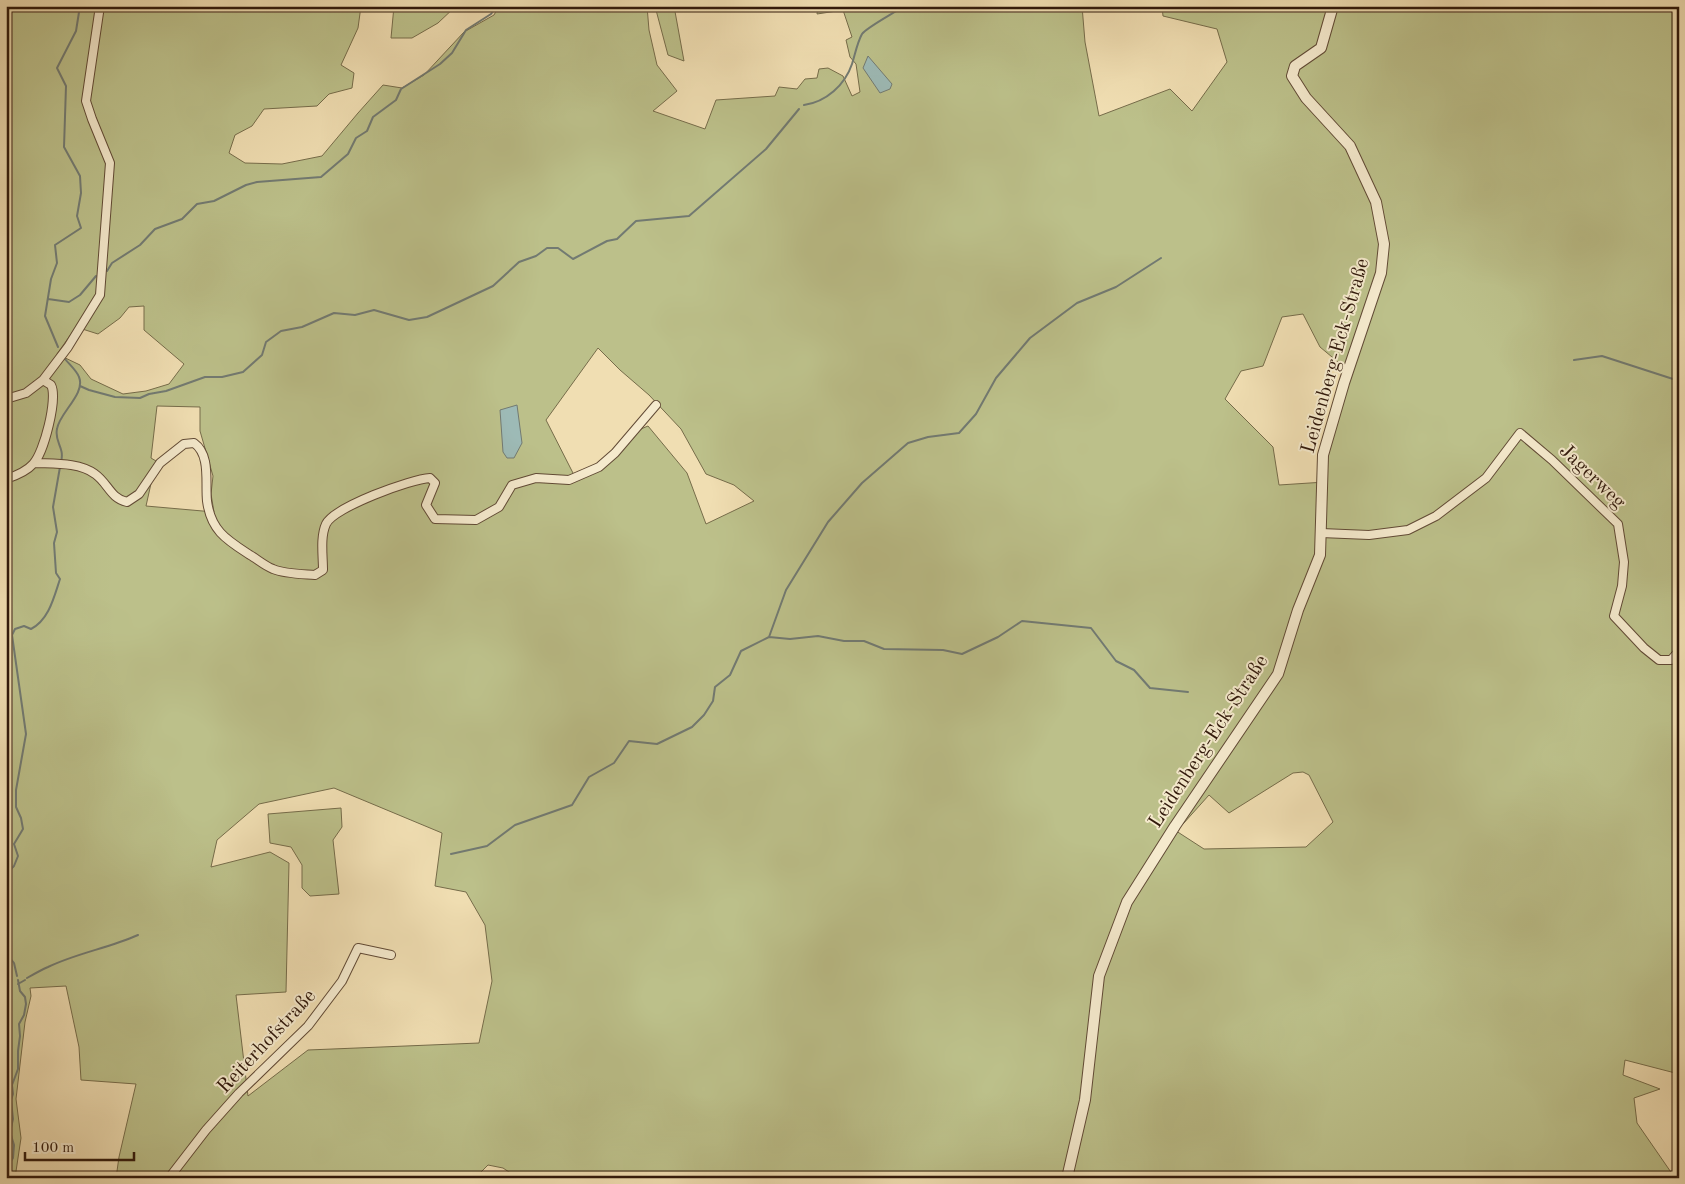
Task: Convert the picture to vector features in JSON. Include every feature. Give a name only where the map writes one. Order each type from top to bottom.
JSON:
[{"type":"street","points":[[6,399],[26,393],[42,380],[68,347],[100,296],[110,163],[86,101],[100,6]]},
{"type":"street","name":"Leidenberg-Eck-Straße","points":[[1067,1178],[1085,1100],[1099,976],[1127,902],[1175,826],[1278,674],[1298,610],[1320,555],[1323,455],[1381,273],[1384,244],[1376,202],[1350,146],[1306,98],[1292,76],[1295,66],[1321,48],[1333,6]]},
{"type":"street","points":[[6,479],[20,473],[34,463],[44,442],[54,397],[51,385],[42,380]]},
{"type":"street","points":[[34,463],[79,467],[95,474],[114,496],[127,502],[139,494],[160,463],[184,444],[194,443],[201,450],[203,456],[207,477],[207,500],[217,530],[225,538],[274,569],[315,575],[323,570],[323,535],[327,522],[342,511],[387,489],[419,478],[430,478],[434,484],[426,505],[435,519],[476,520],[499,507],[512,485],[536,478],[569,480],[599,467],[615,453],[656,405]]},
{"type":"street","name":"Jagerweg","points":[[1321,533],[1369,535],[1408,530],[1436,516],[1486,478],[1520,433],[1552,460],[1618,524],[1624,562],[1622,586],[1614,616],[1644,648],[1659,660],[1671,660],[1679,651]]},
{"type":"street","name":"Reiterhofstraße","points":[[169,1178],[206,1130],[239,1093],[308,1026],[342,981],[358,948],[391,955]]},
{"type":"green space","points":[[6,6],[361,6],[358,28],[341,65],[354,73],[352,88],[329,94],[317,106],[264,109],[252,126],[235,135],[229,153],[245,163],[282,164],[322,156],[383,85],[402,88],[424,75],[464,32],[494,15],[499,6],[647,6],[649,30],[657,65],[677,91],[653,111],[705,129],[716,100],[775,96],[779,87],[797,89],[805,79],[817,78],[819,69],[828,68],[843,76],[852,96],[860,92],[856,64],[850,57],[846,40],[852,37],[843,10],[817,14],[818,6],[1082,6],[1085,42],[1099,116],[1170,89],[1192,111],[1227,62],[1217,29],[1163,16],[1162,6],[1313,6],[1324,10],[1325,6],[1679,6],[1679,1074],[1625,1060],[1623,1075],[1660,1089],[1634,1098],[1637,1123],[1675,1178],[518,1178],[503,1168],[488,1165],[475,1178],[246,1178],[241,1175],[225,1178],[116,1178],[136,1084],[81,1080],[79,1047],[66,986],[30,988],[31,996],[25,1022],[16,1099],[21,1138],[15,1178],[6,1178]],"holes":[[[144,306],[144,330],[184,364],[169,384],[146,391],[123,394],[91,379],[80,365],[57,354],[76,327],[98,334],[120,318],[129,307]],[[1303,314],[1320,347],[1350,372],[1329,443],[1325,482],[1279,485],[1273,447],[1225,399],[1241,371],[1263,366],[1282,317]],[[598,348],[649,395],[681,429],[706,474],[734,485],[754,501],[706,524],[687,473],[648,426],[629,434],[600,465],[574,475],[546,420]],[[157,406],[200,407],[200,431],[213,476],[211,494],[214,512],[146,506],[156,461],[151,458]],[[1303,772],[1309,775],[1333,822],[1306,847],[1204,849],[1170,827],[1183,824],[1209,795],[1229,813],[1293,773]],[[334,788],[442,833],[435,886],[466,892],[485,925],[492,981],[479,1043],[308,1050],[248,1096],[236,995],[286,992],[289,863],[270,852],[211,867],[217,840],[259,804]]]},
{"type":"green space","points":[[394,6],[456,6],[438,23],[412,38],[391,38]]},
{"type":"green space","points":[[650,6],[674,6],[684,61],[668,55],[656,10]]},
{"type":"green space","points":[[341,808],[342,827],[333,840],[339,894],[310,896],[302,888],[302,865],[291,847],[270,843],[268,814]]},
{"type":"water","points":[[868,56],[892,84],[890,89],[880,93],[863,68]]},
{"type":"water","points":[[517,405],[522,443],[514,458],[507,458],[503,452],[500,410]]},
{"type":"waterway","points":[[58,347],[45,316],[51,279],[57,263],[55,245],[81,228],[77,216],[81,193],[80,176],[64,147],[66,86],[57,68],[76,31],[80,6]]},
{"type":"waterway","points":[[107,271],[112,263],[140,245],[155,229],[182,219],[197,204],[214,201],[246,185],[257,182],[321,177],[348,154],[356,138],[367,131],[373,117],[396,100],[401,89],[440,64],[452,53],[466,30],[491,14],[497,6]]},
{"type":"waterway","points":[[804,105],[820,100],[834,91],[849,72],[862,34],[904,6]]},
{"type":"waterway","points":[[80,386],[115,397],[140,398],[205,377],[222,377],[243,372],[262,355],[266,342],[281,331],[302,327],[334,313],[355,315],[374,310],[409,320],[427,317],[493,286],[519,262],[536,256],[547,248],[558,248],[573,259],[607,241],[617,239],[636,221],[689,216],[766,149],[799,109]]},
{"type":"waterway","points":[[451,854],[487,846],[515,825],[572,805],[589,777],[614,763],[629,741],[657,744],[692,727],[704,715],[713,701],[715,687],[730,675],[741,651],[769,637],[786,590],[828,522],[862,483],[908,443],[928,437],[959,433],[976,414],[996,378],[1030,338],[1077,303],[1116,287],[1161,258]]},
{"type":"waterway","points":[[48,299],[69,302],[80,295],[96,276]]},
{"type":"waterway","points":[[1574,360],[1602,356],[1673,379],[1679,378]]},
{"type":"waterway","points":[[61,462],[62,452],[56,434],[57,429],[62,417],[76,397],[80,383],[75,370],[65,359]]},
{"type":"waterway","points":[[6,874],[14,866],[18,856],[14,844],[23,829],[16,807],[16,790],[26,734],[12,635],[15,629],[24,626],[31,629],[42,620],[47,614],[60,579],[56,573],[54,543],[57,532],[53,507],[60,467]]},
{"type":"waterway","points":[[769,637],[790,639],[818,636],[844,641],[864,641],[884,649],[943,650],[962,654],[998,637],[1022,621],[1091,628],[1116,661],[1134,670],[1150,688],[1188,692]]},
{"type":"waterway","points":[[27,978],[59,962],[138,935]]},
{"type":"waterway","points":[[6,953],[14,963],[17,976]]},
{"type":"waterway","points":[[6,1169],[13,1158],[14,1145],[10,1132],[13,1119],[12,1085],[18,1069],[19,1024],[24,1015],[26,1004],[25,997],[20,991],[18,980]]},
{"type":"waterway","points":[[18,984],[25,980]]}]
